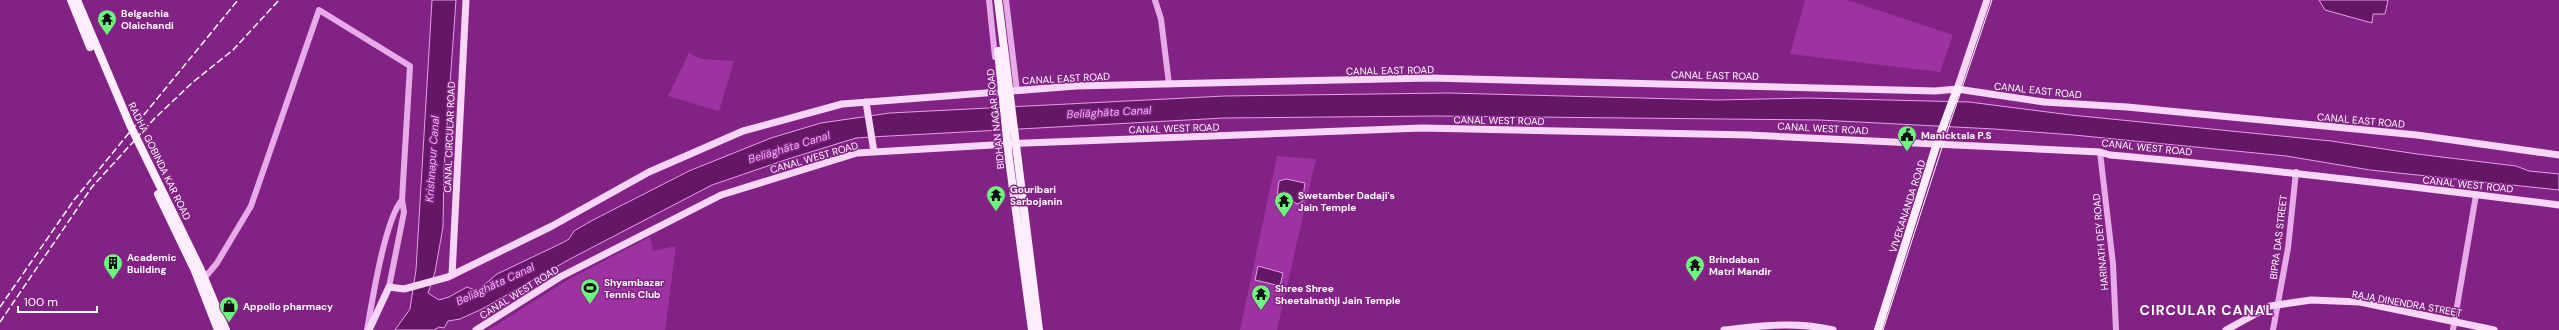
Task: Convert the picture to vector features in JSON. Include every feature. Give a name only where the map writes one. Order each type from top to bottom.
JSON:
[{"type":"main road","points":[[71,0],[120,116],[198,270]]},
{"type":"main road","name":"RADHA GOBINDA KAR ROAD","points":[[78,0],[130,125],[226,330]]},
{"type":"main road","name":"CANAL CIRCULAR ROAD","points":[[450,276],[466,0]]},
{"type":"main road","name":"BIDHAN NAGAR ROAD","points":[[993,0],[1008,159],[1032,330]]},
{"type":"main road","points":[[998,0],[1003,52],[1039,330]]},
{"type":"main road","points":[[1957,89],[1987,0]]},
{"type":"main road","name":"CANAL EAST ROAD","points":[[389,287],[404,289],[450,276],[552,226],[649,172],[743,131],[842,104],[867,104],[1076,86],[1432,78],[1935,91],[1957,89],[2044,102],[2127,107],[2417,135],[2559,154]]},
{"type":"main road","name":"VIVEKANANDA ROAD","points":[[1878,330],[1937,143],[1957,89]]},
{"type":"main road","points":[[867,104],[874,150]]},
{"type":"main road","name":"CANAL WEST ROAD","points":[[476,330],[560,277],[721,195],[857,153],[874,150],[1422,128],[1749,135],[2100,152],[2110,155],[2296,172],[2422,190],[2476,194],[2559,205]]},
{"type":"main road","name":"RADHA GOBINDA KAR ROAD","points":[[203,281],[218,330]]},
{"type":"main road","points":[[368,330],[389,287]]},
{"type":"main road","name":"RAJA DINENDRA STREET","points":[[2226,330],[2270,306],[2311,300],[2360,302],[2494,330]]},
{"type":"main road","points":[[1724,330],[1768,325],[1814,325],[1833,330]]},
{"type":"street","points":[[989,0],[998,93]]},
{"type":"street","points":[[1006,0],[1017,91]]},
{"type":"street","points":[[1155,0],[1162,19],[1170,84]]},
{"type":"street","points":[[203,281],[251,206],[319,10],[410,66],[402,200],[404,212],[389,287]]},
{"type":"street","name":"HARINATH DEY ROAD","points":[[2100,152],[2113,264],[2116,330]]},
{"type":"street","name":"BIPRA DAS STREET","points":[[2274,330],[2279,305],[2296,172]]},
{"type":"street","points":[[2453,330],[2476,194]]},
{"type":"street","points":[[368,330],[380,264],[394,208],[402,200]]},
{"type":"shaded area","points":[[1805,0],[1847,0],[1953,35],[1940,72],[1790,54]]},
{"type":"shaded area","points":[[689,53],[701,59],[734,61],[719,111],[668,96]]},
{"type":"shaded area","points":[[1277,156],[1316,159],[1277,330],[1240,330]]},
{"type":"shaded area","points":[[650,237],[653,251],[676,246],[665,330],[488,330],[571,278]]},
{"type":"water","points":[[432,0],[456,0],[444,168],[443,227],[435,272],[428,293],[439,300],[449,297],[467,287],[477,291],[497,274],[562,243],[569,239],[574,231],[593,220],[689,171],[771,138],[821,123],[890,113],[1225,96],[1448,93],[1718,100],[1808,98],[1969,102],[2071,115],[2331,141],[2417,154],[2516,166],[2529,171],[2559,174],[2559,190],[2370,170],[2286,156],[2074,135],[1994,129],[1820,120],[1436,116],[1224,118],[871,137],[856,138],[712,185],[570,259],[482,309],[460,319],[448,321],[444,328],[439,327],[434,330],[395,330],[410,309],[416,270]]},
{"type":"water","points":[[2319,0],[2388,0],[2385,14],[2373,14],[2372,23],[2325,10]]},
{"type":"water","points":[[1286,179],[1305,183],[1302,202],[1297,204],[1291,200],[1279,201],[1277,196],[1279,181]]},
{"type":"water","points":[[1258,266],[1283,273],[1280,286],[1255,280]]},
{"type":"tram line","points":[[1883,330],[1946,135],[1992,0]]},
{"type":"railway","points":[[0,307],[74,200],[238,0]]},
{"type":"railway","points":[[0,322],[92,187],[154,119],[193,82],[233,50],[279,0]]},
{"type":"place","name":"Belgachia Olaichandi","points":[[107,36]]},
{"type":"place","name":"Manicktala P.S","points":[[1907,152]]},
{"type":"place","name":"Gouribari Sarbojanin","points":[[996,212]]},
{"type":"place","name":"Swetamber Dadaji's Jain Temple","points":[[1284,218]]},
{"type":"place","name":"Academic Building","points":[[113,280]]},
{"type":"place","name":"Brindaban Matri Mandir","points":[[1695,282]]},
{"type":"place","name":"Shyambazar Tennis Club","points":[[590,305]]},
{"type":"place","name":"Shree Shree Sheetalnathji Jain Temple","points":[[1261,311]]},
{"type":"place","name":"Appollo pharmacy","points":[[229,323]]},
{"type":"district","name":"CIRCULAR CANAL","points":[[2207,310]]},
{"type":"water label","name":"Beliāghāta Canal","points":[[1109,112]]},
{"type":"water label","name":"Beliāghāta Canal","points":[[789,147]]},
{"type":"water label","name":"Krishnapur Canal","points":[[432,159]]},
{"type":"water label","name":"Beliāghāta Canal","points":[[495,284]]}]
